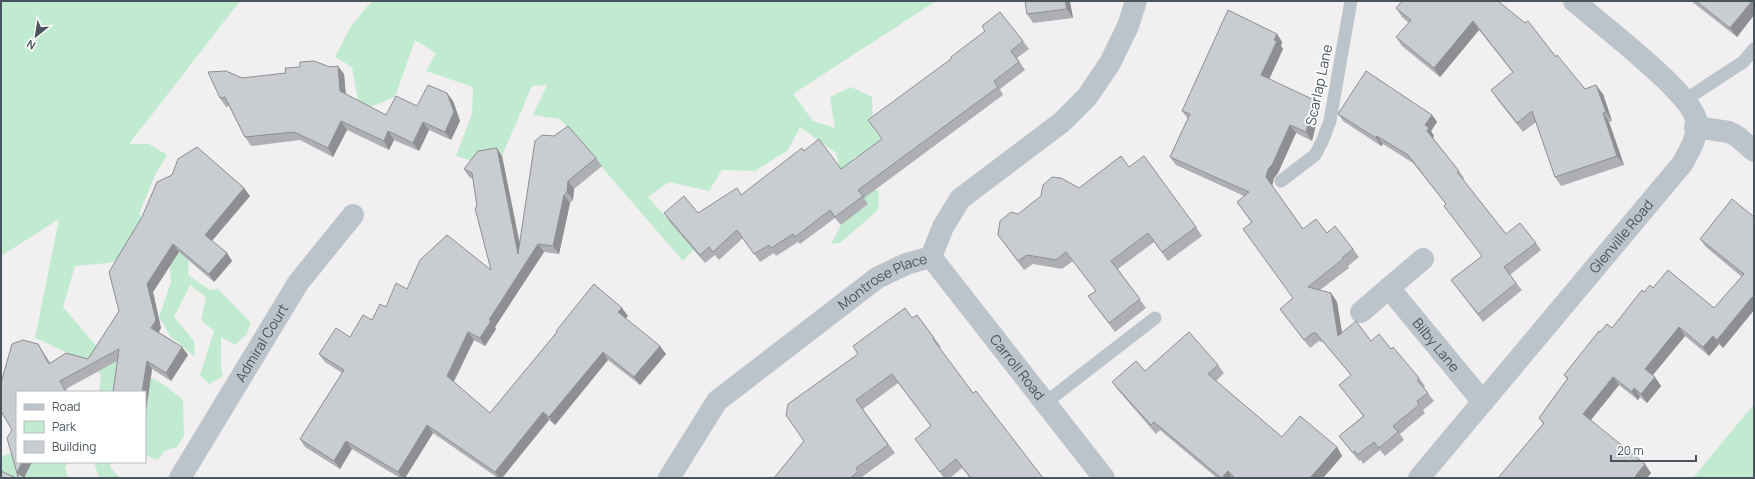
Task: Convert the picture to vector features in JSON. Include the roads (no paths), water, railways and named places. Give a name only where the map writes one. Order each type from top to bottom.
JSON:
[{"type":"street","name":"Montrose Place","points":[[669,478],[717,401],[877,278],[906,264],[930,257],[943,227],[960,199],[1062,122],[1087,97],[1110,63],[1128,26],[1136,1]]},
{"type":"street","name":"Glenville Road","points":[[1419,478],[1682,164],[1695,141],[1696,118],[1685,100],[1668,81],[1574,1]]},
{"type":"street","points":[[1695,127],[1729,132],[1738,137],[1754,151]]},
{"type":"street","name":"Admiral Court","points":[[180,478],[298,283],[353,215]]},
{"type":"street","name":"Carroll Road","points":[[930,257],[1104,478]]},
{"type":"street","points":[[1361,312],[1423,259]]},
{"type":"street","name":"Bilby Lane","points":[[1389,288],[1483,402]]},
{"type":"lane","name":"Scarlap Lane","points":[[1281,182],[1315,155],[1322,142],[1330,120],[1351,1]]},
{"type":"lane","points":[[1685,100],[1743,62],[1754,49]]},
{"type":"lane","points":[[1045,403],[1155,318]]}]
